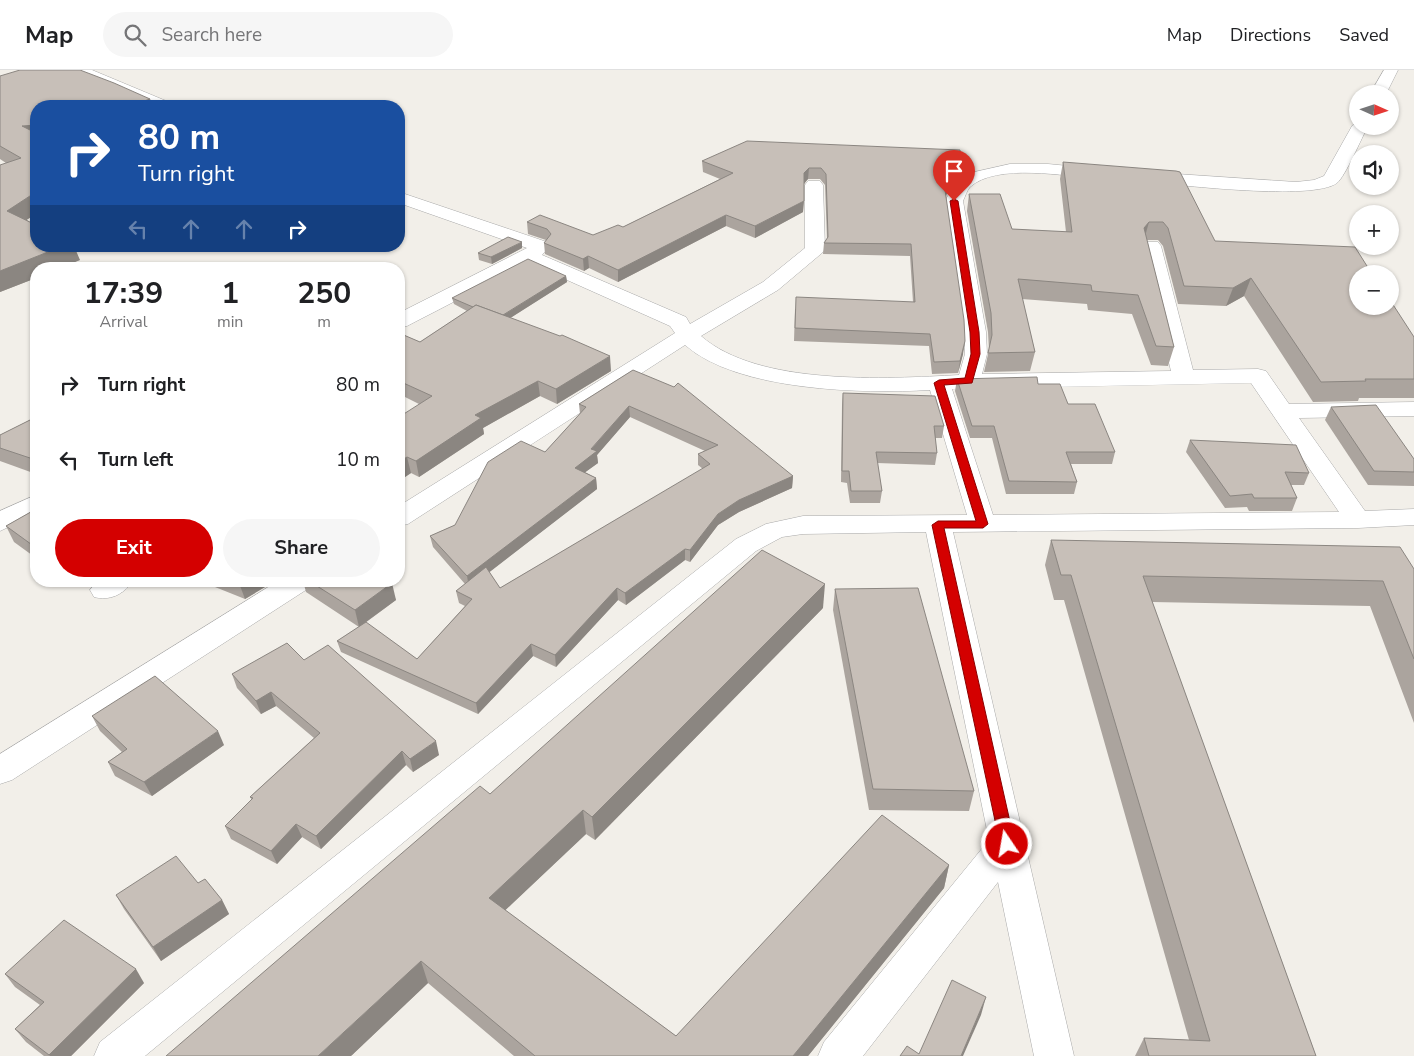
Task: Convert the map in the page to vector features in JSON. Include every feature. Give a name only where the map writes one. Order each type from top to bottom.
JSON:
[{"type":"street","points":[[78,70],[150,100]]},
{"type":"street","points":[[1383,85],[1391,70]]},
{"type":"street","points":[[969,381],[976,354],[975,332],[954,201],[962,184],[989,172],[1015,168],[1296,187],[1318,185],[1331,179],[1355,135]]},
{"type":"street","points":[[405,514],[687,335],[772,284],[803,262],[815,249],[814,185]]},
{"type":"street","points":[[405,199],[540,246],[528,256],[405,318]]},
{"type":"street","points":[[1151,246],[1184,378]]},
{"type":"street","points":[[528,256],[678,322],[687,335],[704,350],[730,364],[769,373],[835,384],[883,386],[969,381],[1258,376],[1358,520]]},
{"type":"street","points":[[939,383],[983,524]]},
{"type":"street","points":[[1283,411],[1414,409]]},
{"type":"street","points":[[0,522],[30,506]]},
{"type":"street","points":[[114,1056],[746,545],[775,530],[803,525],[938,525],[1414,518]]},
{"type":"street","points":[[938,525],[1054,1056]]},
{"type":"street","points":[[0,771],[289,587]]},
{"type":"street","points":[[838,1056],[1007,844]]},
{"type":"building","points":[[20,70],[80,70],[150,99],[30,100],[30,125],[22,126],[30,130],[30,196],[7,211],[30,222],[30,252],[48,252],[0,271],[0,165],[21,158],[0,146],[0,76]]},
{"type":"building","points":[[747,141],[960,150],[962,165],[956,168],[945,190],[964,320],[965,341],[960,361],[934,362],[930,334],[795,328],[796,297],[915,302],[911,244],[824,243],[828,237],[826,174],[821,168],[809,168],[804,173],[804,201],[755,226],[726,215],[618,270],[588,256],[583,259],[544,243],[551,234],[547,229],[527,222],[540,215],[593,235],[618,225],[623,227],[733,173],[702,161]]},
{"type":"building","points":[[1063,162],[1180,172],[1215,241],[1349,247],[1349,255],[1360,255],[1366,265],[1349,265],[1349,315],[1399,314],[1414,337],[1414,379],[1365,379],[1366,381],[1321,382],[1251,278],[1233,288],[1184,286],[1168,228],[1163,222],[1149,222],[1144,228],[1174,347],[1156,346],[1138,295],[1092,291],[1091,285],[1018,279],[1035,352],[988,353],[992,335],[991,313],[969,194],[1000,194],[1012,229],[1072,232]]},
{"type":"building","points":[[508,237],[522,242],[491,257],[478,253]]},
{"type":"building","points":[[528,259],[566,276],[503,315],[476,305],[473,307],[452,298]]},
{"type":"building","points":[[476,305],[560,336],[562,335],[610,356],[556,389],[538,381],[475,415],[481,418],[416,461],[407,457],[405,458],[405,413],[432,396],[405,384],[405,336],[420,342]]},
{"type":"building","points":[[633,370],[674,387],[678,383],[793,476],[739,500],[718,514],[690,550],[685,549],[625,593],[617,588],[555,655],[531,644],[476,703],[337,641],[366,622],[417,659],[472,599],[456,591],[486,567],[500,588],[710,464],[698,454],[718,445],[629,406],[591,449],[597,451],[575,468],[596,478],[467,576],[430,536],[455,525],[488,462],[521,441],[545,452],[586,407],[579,404]]},
{"type":"building","points":[[1037,377],[1038,384],[1060,384],[1068,404],[1095,404],[1115,452],[1066,452],[1077,482],[1009,481],[994,426],[972,426],[957,379]]},
{"type":"building","points":[[843,393],[935,396],[944,426],[934,426],[937,453],[876,452],[882,491],[851,491],[849,471],[842,471]]},
{"type":"building","points":[[1376,405],[1414,459],[1414,472],[1374,471],[1331,407]]},
{"type":"building","points":[[30,420],[30,458],[0,448],[0,435]]},
{"type":"building","points":[[1190,440],[1296,445],[1309,473],[1285,472],[1297,498],[1254,498],[1252,494],[1230,496]]},
{"type":"building","points":[[30,512],[30,543],[6,526]]},
{"type":"building","points":[[1051,540],[1400,547],[1414,569],[1414,659],[1383,581],[1143,576],[1316,1056],[1149,1056],[1144,1038],[1210,1041],[1071,575],[1061,575]]},
{"type":"building","points":[[762,550],[825,584],[592,817],[583,810],[489,898],[676,1036],[882,815],[949,865],[793,1056],[535,1056],[421,961],[318,1056],[166,1056],[480,786],[490,794]]},
{"type":"building","points":[[319,587],[387,587],[355,610]]},
{"type":"building","points":[[918,588],[974,791],[873,789],[835,589]]},
{"type":"building","points":[[287,643],[304,660],[328,645],[436,741],[410,759],[402,751],[316,836],[296,824],[271,851],[225,826],[253,798],[250,797],[320,733],[271,692],[256,701],[232,674]]},
{"type":"building","points":[[155,676],[218,731],[144,782],[108,762],[127,749],[92,716]]},
{"type":"building","points":[[176,856],[198,883],[205,879],[222,900],[153,947],[116,895]]},
{"type":"building","points":[[64,920],[136,969],[49,1055],[15,1029],[44,1002],[5,974]]},
{"type":"building","points":[[952,980],[986,997],[961,1056],[900,1056],[907,1046],[919,1054]]},
{"type":"route","points":[[954,201],[975,332],[976,354],[969,381],[939,383],[983,524],[938,525],[1007,844]]}]
